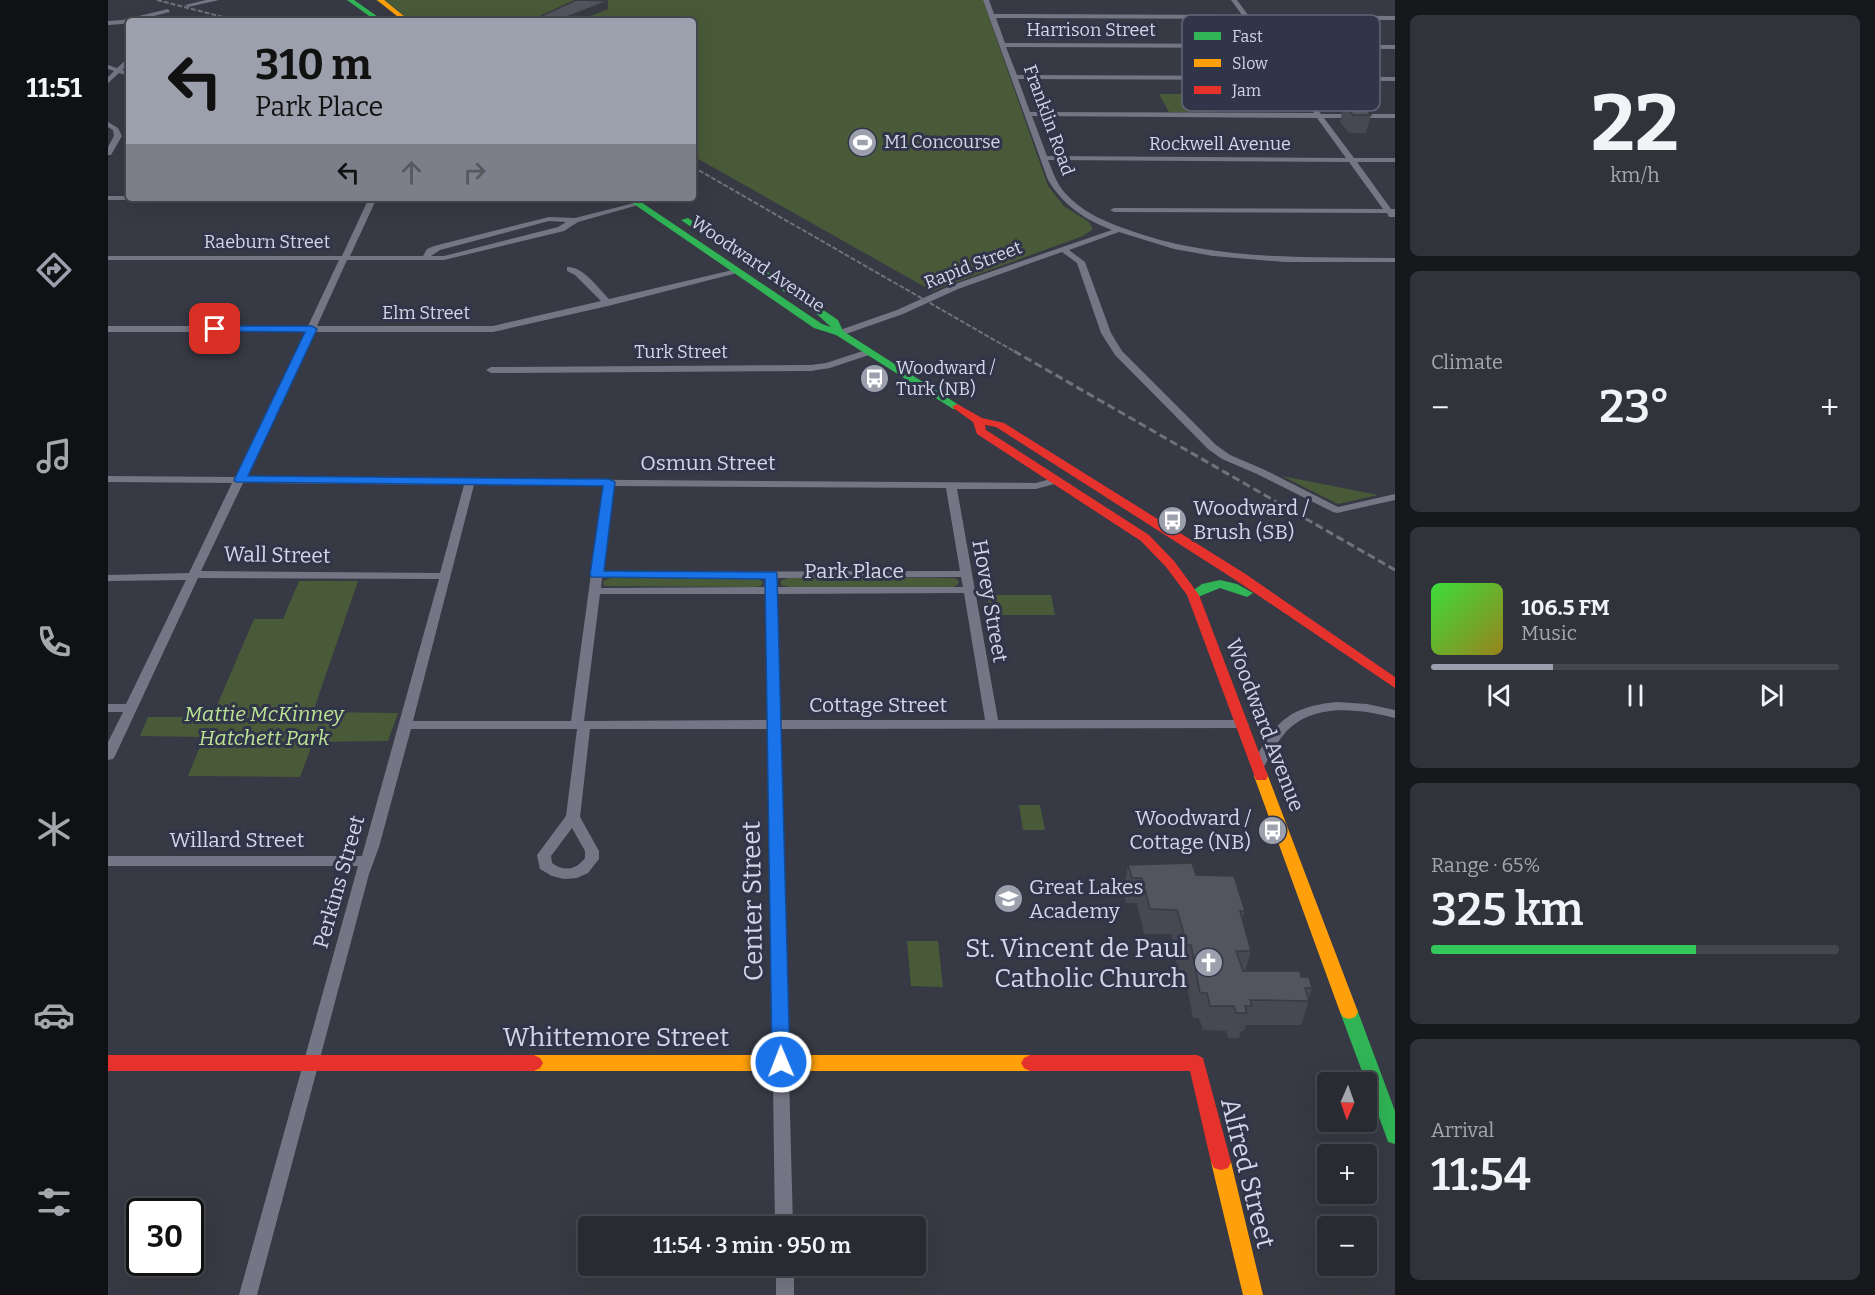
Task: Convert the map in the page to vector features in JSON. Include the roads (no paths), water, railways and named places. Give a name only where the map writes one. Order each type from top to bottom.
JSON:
[{"type":"main road","points":[[350,0],[376,18]]},
{"type":"main road","points":[[366,11],[383,12],[386,4],[403,18]]},
{"type":"main road","points":[[633,201],[649,205],[680,227],[692,225]]},
{"type":"main road","name":"Woodward Avenue","points":[[633,201],[818,327],[840,333],[978,420],[1000,425],[1150,519],[1239,576],[1395,684]]},
{"type":"main road","name":"Woodward Avenue","points":[[657,201],[829,318],[840,333]]},
{"type":"main road","name":"Woodward Avenue","points":[[978,420],[981,432],[1145,538],[1170,564],[1193,595],[1388,1098],[1395,1136]]},
{"type":"main road","points":[[1193,595],[1209,584],[1225,582],[1238,587],[1302,628],[1343,648]]},
{"type":"main road","name":"Whittemore Street","points":[[108,1063],[1197,1063]]},
{"type":"main road","name":"Alfred Street","points":[[1197,1063],[1253,1295]]},
{"type":"street","points":[[188,5],[216,0]]},
{"type":"street","name":"Franklin Road","points":[[986,0],[1053,184],[1068,201],[1086,214],[1118,230],[1180,248],[1237,257],[1395,260]]},
{"type":"street","points":[[1234,0],[1245,15]]},
{"type":"street","points":[[131,18],[168,11]]},
{"type":"street","points":[[992,16],[1182,17]]},
{"type":"street","points":[[1380,18],[1395,18]]},
{"type":"street","points":[[110,22],[126,19]]},
{"type":"street","points":[[110,22],[126,26]]},
{"type":"street","name":"Harrison Street","points":[[1003,45],[1182,46]]},
{"type":"street","name":"Harrison Street","points":[[1380,47],[1395,47]]},
{"type":"street","points":[[108,81],[126,62]]},
{"type":"street","points":[[108,67],[126,73]]},
{"type":"street","points":[[1015,77],[1182,78]]},
{"type":"street","points":[[1380,79],[1395,79]]},
{"type":"street","points":[[1316,111],[1392,213]]},
{"type":"street","points":[[1028,114],[1395,116]]},
{"type":"street","points":[[108,124],[118,134],[108,153]]},
{"type":"street","points":[[111,145],[126,145]]},
{"type":"street","name":"Rockwell Avenue","points":[[1044,158],[1395,160]]},
{"type":"street","points":[[108,198],[126,198]]},
{"type":"street","points":[[108,756],[373,201]]},
{"type":"street","name":"Raeburn Street","points":[[108,258],[425,259],[452,257],[561,229],[575,220],[633,201]]},
{"type":"street","points":[[1114,210],[1392,213]]},
{"type":"street","name":"Rapid Street","points":[[840,333],[900,312],[955,287],[1118,230]]},
{"type":"street","points":[[1063,249],[1081,262],[1106,333],[1118,353],[1216,451],[1337,510],[1395,497]]},
{"type":"street","points":[[570,269],[578,273],[608,303]]},
{"type":"street","name":"Elm Street","points":[[108,329],[492,328],[737,272]]},
{"type":"street","name":"Turk Street","points":[[491,369],[811,368],[827,366],[869,352]]},
{"type":"street","name":"Osmun Street","points":[[108,478],[1036,486],[1054,481]]},
{"type":"street","name":"Perkins Street","points":[[248,1295],[310,1063],[406,725],[470,481]]},
{"type":"street","points":[[573,817],[594,591],[609,482]]},
{"type":"street","name":"Hovey Street","points":[[951,485],[992,724]]},
{"type":"street","name":"Park Place","points":[[597,575],[966,574]]},
{"type":"street","name":"Center Street","points":[[771,575],[784,1216]]},
{"type":"street","name":"Wall Street","points":[[108,578],[445,576]]},
{"type":"street","name":"Park Place","points":[[594,591],[969,590]]},
{"type":"street","points":[[1258,765],[1284,726],[1302,714],[1324,708],[1348,707],[1367,708],[1395,714]]},
{"type":"street","points":[[108,708],[131,708]]},
{"type":"street","name":"Cottage Street","points":[[406,725],[1243,724]]},
{"type":"street","name":"Willard Street","points":[[108,861],[367,861]]},
{"type":"street","points":[[785,1276],[785,1295]]},
{"type":"railway","points":[[157,0],[226,18]]},
{"type":"railway","points":[[696,169],[1017,353]]},
{"type":"railway","points":[[1014,351],[1395,570]]},
{"type":"place","name":"M1 Concourse","points":[[863,142]]},
{"type":"place","name":"Woodward / Turk (NB)","points":[[875,378]]},
{"type":"place","name":"Woodward / Brush (SB)","points":[[1172,520]]},
{"type":"place","name":"Woodward / Cottage (NB)","points":[[1272,830]]},
{"type":"place","name":"Great Lakes Academy","points":[[1008,899]]},
{"type":"place","name":"St. Vincent de Paul Catholic Church","points":[[1208,963]]},
{"type":"park label","name":"Mattie McKinney Hatchett Park","points":[[264,726]]}]
